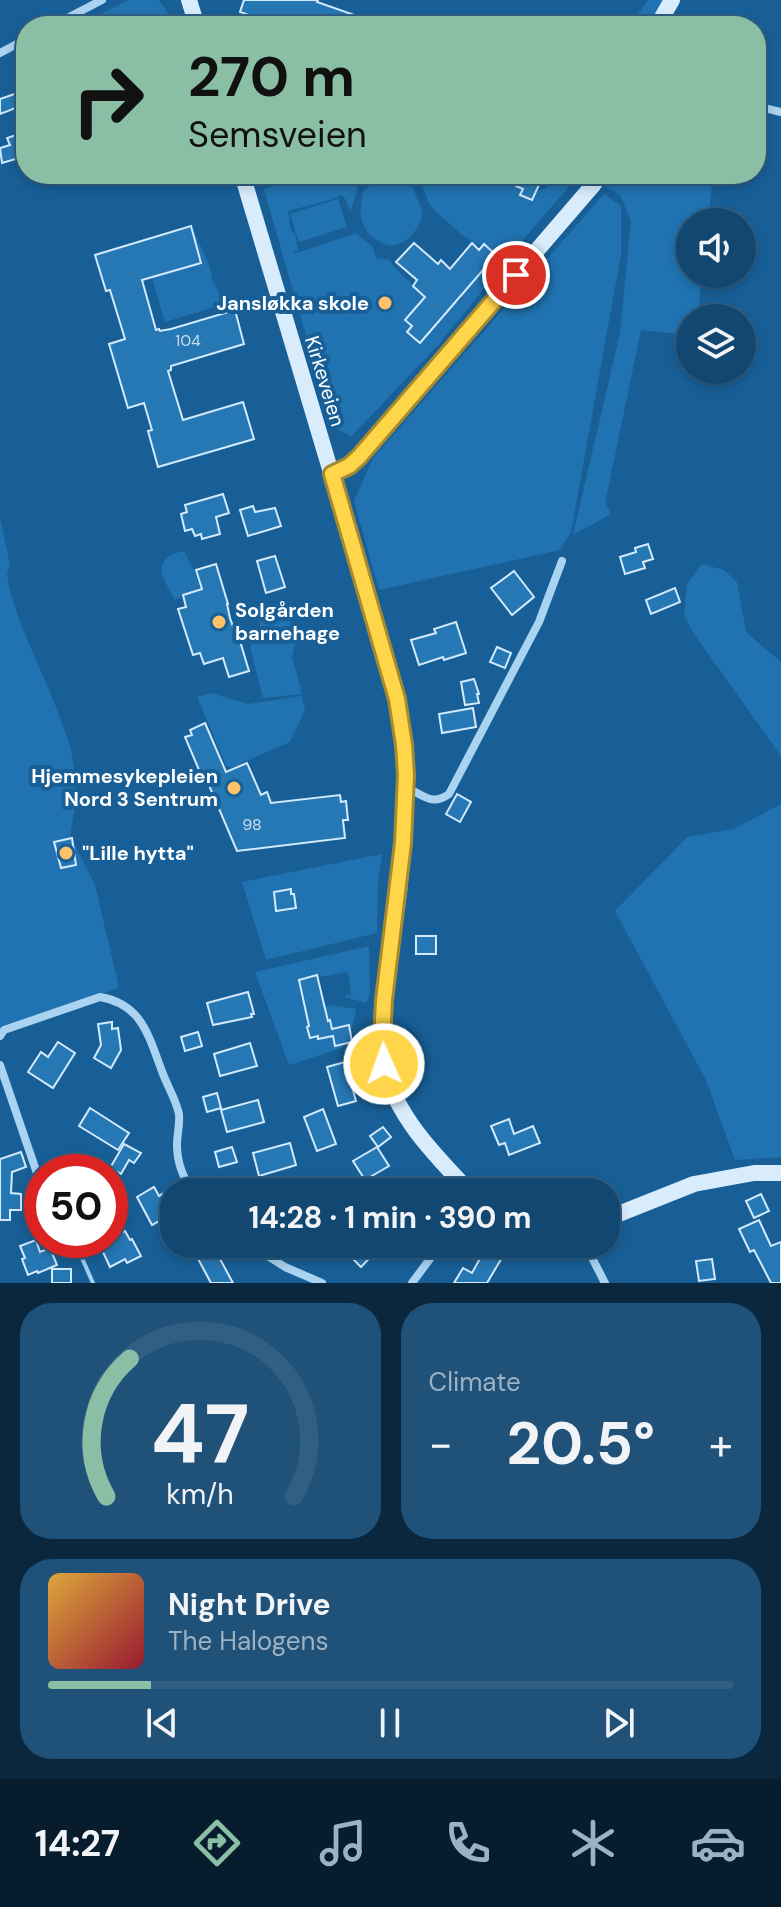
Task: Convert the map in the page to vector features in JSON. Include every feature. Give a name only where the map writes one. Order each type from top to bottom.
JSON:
[{"type":"main road","name":"Kirkeveien","points":[[245,184],[397,699],[404,745],[405,787],[400,882],[383,1012],[384,1064],[392,1091],[406,1115],[457,1178]]},
{"type":"main road","points":[[332,474],[359,457],[594,184]]},
{"type":"main road","points":[[620,1213],[694,1184],[754,1173],[781,1173]]},
{"type":"street","points":[[71,16],[102,0]]},
{"type":"street","points":[[405,787],[431,800],[441,800],[449,794],[539,622],[562,561]]},
{"type":"street","points":[[0,1036],[4,1030],[100,997],[127,1007],[143,1023],[178,1110],[179,1167],[185,1178]]},
{"type":"street","points":[[0,1065],[30,1154]]},
{"type":"street","points":[[271,1258],[322,1283]]},
{"type":"street","points":[[412,1283],[431,1258]]},
{"type":"street","points":[[592,1258],[605,1283]]},
{"type":"shaded area","points":[[128,0],[159,0],[168,16],[97,16]]},
{"type":"shaded area","points":[[648,0],[664,0],[655,16],[636,16]]},
{"type":"shaded area","points":[[358,184],[351,211],[344,197],[339,195],[288,211],[298,250],[294,254],[356,233],[373,247],[376,258],[389,260],[426,296],[405,320],[412,326],[407,332],[420,343],[458,303],[496,255],[484,244],[478,245],[462,235],[435,211],[421,184],[516,184],[523,189],[521,195],[546,188],[548,184],[571,184],[439,344],[351,437],[335,427],[299,312],[264,189],[276,185]]},
{"type":"shaded area","points":[[372,184],[411,184],[422,213],[417,228],[400,244],[390,246],[371,236],[363,225],[361,204],[364,190]]},
{"type":"shaded area","points":[[601,184],[712,184],[709,208],[676,208],[676,288],[701,288],[699,304],[676,304],[676,334],[641,330],[605,503],[611,514],[573,535],[620,333],[631,221],[620,195]]},
{"type":"shaded area","points":[[604,194],[621,206],[621,254],[571,532],[560,550],[379,590],[354,501],[373,458]]},
{"type":"shaded area","points":[[338,199],[347,227],[299,242],[290,214]]},
{"type":"shaded area","points":[[192,227],[210,267],[221,305],[165,322],[152,278],[202,263]]},
{"type":"shaded area","points":[[0,517],[10,565],[7,575],[11,595],[70,745],[76,802],[70,836],[95,885],[119,988],[0,1027]]},
{"type":"shaded area","points":[[184,551],[200,587],[175,600],[163,576],[163,564],[173,554]]},
{"type":"shaded area","points":[[701,564],[724,570],[737,582],[746,632],[781,662],[781,756],[684,616],[687,585]]},
{"type":"shaded area","points":[[286,606],[296,640],[292,657],[302,694],[263,698],[250,647],[259,637],[261,614]]},
{"type":"shaded area","points":[[211,693],[248,704],[302,696],[305,710],[290,742],[231,768],[226,765],[197,697]]},
{"type":"shaded area","points":[[781,804],[781,1157],[735,1160],[706,1080],[615,911],[687,837],[734,829]]},
{"type":"shaded area","points":[[382,854],[377,933],[266,960],[242,882]]},
{"type":"shaded area","points":[[369,946],[370,994],[366,1003],[345,997],[351,995],[348,972],[314,978],[312,1010],[331,1005],[356,1009],[342,1048],[289,1065],[255,972]]},
{"type":"building","points":[[244,0],[318,0],[357,16],[251,16],[240,12]]},
{"type":"building","points":[[16,93],[16,108],[0,114],[0,99]]},
{"type":"building","points":[[16,135],[16,159],[2,163],[0,148],[10,145],[7,138]]},
{"type":"building","points":[[539,184],[532,200],[520,195],[523,189],[516,186]]},
{"type":"building","points":[[191,226],[201,263],[142,280],[156,330],[171,329],[235,310],[244,344],[171,366],[168,371],[183,420],[243,402],[254,439],[158,467],[144,403],[128,408],[109,344],[125,339],[95,255]]},
{"type":"building","points":[[414,243],[438,264],[441,260],[450,269],[472,243],[479,250],[484,244],[496,255],[420,343],[407,332],[412,326],[405,320],[425,297],[413,286],[417,280],[396,262]]},
{"type":"building","points":[[223,494],[229,513],[216,517],[220,534],[202,539],[201,534],[195,536],[192,529],[185,531],[181,514],[187,512],[185,505]]},
{"type":"building","points":[[253,506],[255,512],[275,508],[281,526],[248,536],[240,510]]},
{"type":"building","points":[[648,544],[653,559],[643,562],[645,568],[625,574],[620,557]]},
{"type":"building","points":[[275,556],[285,587],[266,593],[257,561]]},
{"type":"building","points":[[216,564],[230,618],[249,671],[229,677],[223,658],[204,664],[200,653],[193,655],[178,609],[186,607],[183,595],[202,589],[196,570]]},
{"type":"building","points":[[514,571],[534,597],[512,615],[491,588]]},
{"type":"building","points":[[675,588],[680,602],[651,614],[646,600]]},
{"type":"building","points":[[456,622],[466,653],[419,665],[411,640],[436,633],[434,629]]},
{"type":"building","points":[[497,647],[511,653],[505,668],[490,662]]},
{"type":"building","points":[[474,679],[479,703],[465,705],[461,682]]},
{"type":"building","points":[[473,708],[476,727],[442,733],[439,714]]},
{"type":"building","name":"Hjemmesykepleien Nord 3 Sentrum","points":[[205,723],[226,772],[247,763],[261,795],[267,792],[271,803],[340,795],[341,802],[346,801],[348,820],[343,820],[345,838],[237,851],[185,737],[192,735],[190,730]]},
{"type":"building","points":[[457,794],[471,802],[460,822],[446,814]]},
{"type":"building","name":"\"Lille hytta\"","points":[[72,838],[76,865],[61,868],[54,842]]},
{"type":"building","points":[[291,889],[296,908],[276,911],[274,892]]},
{"type":"building","points":[[416,936],[436,936],[436,954],[416,954]]},
{"type":"building","points":[[317,975],[332,1029],[349,1025],[352,1042],[335,1046],[333,1036],[310,1038],[299,980]]},
{"type":"building","points":[[248,992],[254,1014],[251,1014],[252,1017],[213,1025],[207,1003]]},
{"type":"building","points":[[112,1022],[112,1029],[118,1028],[121,1050],[111,1068],[94,1058],[101,1045],[98,1024]]},
{"type":"building","points":[[198,1032],[202,1046],[185,1051],[181,1037]]},
{"type":"building","points":[[58,1042],[75,1053],[53,1088],[28,1072],[41,1052],[48,1057]]},
{"type":"building","points":[[250,1043],[257,1066],[220,1076],[214,1054]]},
{"type":"building","points":[[345,1062],[356,1101],[338,1106],[327,1067]]},
{"type":"building","points":[[217,1093],[221,1108],[207,1112],[203,1097]]},
{"type":"building","points":[[258,1100],[264,1122],[227,1132],[221,1110]]},
{"type":"building","points":[[90,1108],[129,1133],[118,1150],[79,1126]]},
{"type":"building","points":[[323,1109],[336,1144],[317,1151],[304,1117]]},
{"type":"building","points":[[509,1119],[514,1134],[533,1126],[540,1143],[509,1155],[505,1143],[499,1145],[491,1126]]},
{"type":"building","points":[[383,1127],[391,1137],[378,1147],[370,1136]]},
{"type":"building","points":[[290,1143],[296,1165],[259,1176],[253,1153]]},
{"type":"building","points":[[124,1144],[141,1153],[134,1163],[128,1162],[128,1154],[118,1154]]},
{"type":"building","points":[[232,1147],[237,1162],[219,1167],[215,1152]]},
{"type":"building","points":[[377,1147],[389,1166],[364,1178],[353,1161]]},
{"type":"building","points":[[21,1152],[24,1161],[24,1168],[12,1172],[11,1193],[21,1194],[21,1210],[10,1210],[10,1220],[0,1220],[0,1159]]},
{"type":"building","points":[[154,1187],[160,1195],[160,1220],[152,1225],[137,1197]]},
{"type":"building","points":[[761,1194],[769,1211],[754,1218],[746,1201]]},
{"type":"building","points":[[759,1220],[771,1246],[781,1242],[781,1283],[771,1283],[739,1229]]},
{"type":"building","points":[[128,1236],[132,1239],[141,1256],[127,1263],[125,1259],[110,1267],[106,1258],[128,1258]]},
{"type":"building","points":[[54,1258],[57,1265],[28,1275],[22,1259]]},
{"type":"building","points":[[198,1258],[219,1258],[233,1283],[211,1283]]},
{"type":"building","points":[[352,1258],[370,1258],[361,1267]]},
{"type":"building","points":[[480,1258],[502,1258],[487,1283],[454,1283],[463,1268],[472,1273]]},
{"type":"building","points":[[712,1259],[715,1279],[699,1281],[696,1261]]},
{"type":"building","points":[[52,1269],[71,1269],[71,1283],[52,1283]]},
{"type":"waterway","points":[[82,1258],[93,1283]]},
{"type":"place","name":"Jansløkka skole","points":[[385,303]]},
{"type":"place","name":"Solgården barnehage","points":[[219,622]]},
{"type":"place","name":"Hjemmesykepleien Nord 3 Sentrum","points":[[234,788]]},
{"type":"place","name":"\"Lille hytta\"","points":[[66,853]]},
{"type":"route","points":[[384,1064],[384,1000],[403,843],[404,745],[397,699],[332,474],[359,457],[516,275]]}]
